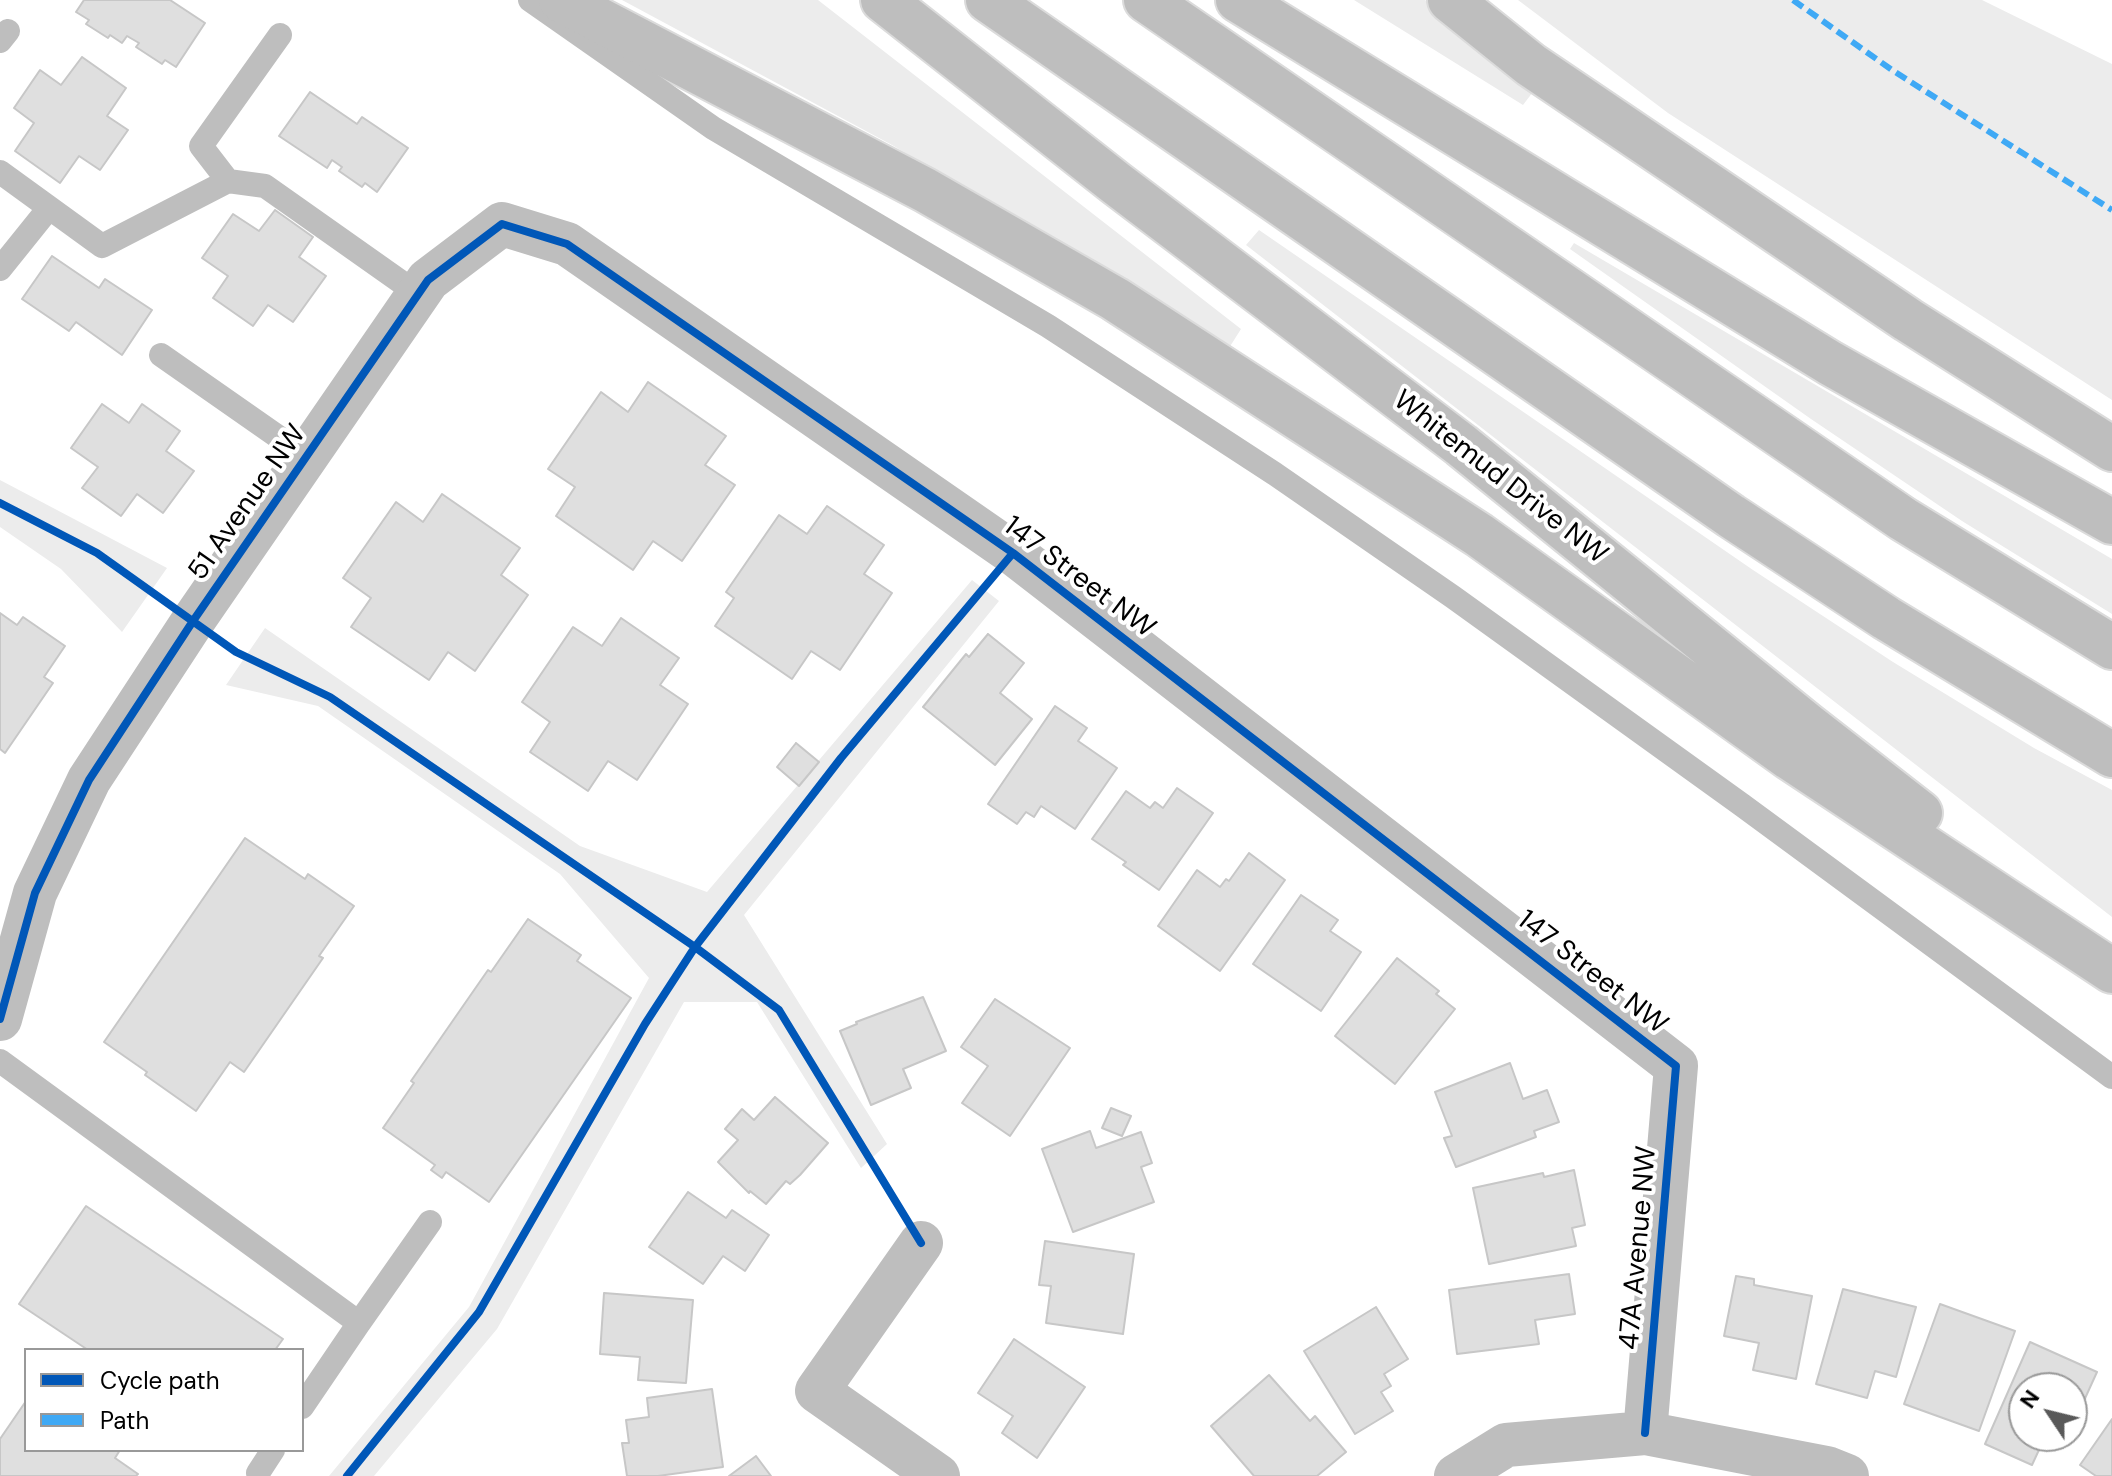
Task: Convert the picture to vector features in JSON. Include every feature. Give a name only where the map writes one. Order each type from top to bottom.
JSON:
[{"type":"main road","points":[[561,0],[925,190],[1115,299],[1479,535],[1790,758],[2112,971]]},
{"type":"main road","name":"Whitemud Drive NW","points":[[883,0],[1117,184],[1461,445],[1807,725],[2112,961]]},
{"type":"main road","points":[[988,0],[1744,525],[1886,618],[2112,755]]},
{"type":"main road","points":[[1146,0],[1903,519],[2112,647]]},
{"type":"main road","points":[[1238,0],[1830,363],[2112,522]]},
{"type":"main road","points":[[1450,0],[1531,65],[1908,320],[2112,449]]},
{"type":"main road","name":"147 Street NW","points":[[423,287],[502,224],[567,244],[1013,553],[1676,1066]]},
{"type":"main road","name":"51 Avenue NW","points":[[0,1019],[35,893],[89,780],[193,621],[423,287]]},
{"type":"main road","name":"47A Avenue NW","points":[[1645,1433],[1676,1066]]},
{"type":"main road","points":[[921,1243],[817,1391],[938,1476]]},
{"type":"main road","points":[[1456,1476],[1506,1445],[1645,1433],[1827,1468],[1847,1476]]},
{"type":"lane","points":[[530,0],[713,128],[1048,326],[1275,474],[1729,795],[2112,1077]]},
{"type":"lane","points":[[228,181],[201,146],[280,35]]},
{"type":"lane","points":[[0,172],[102,246],[228,181],[265,186],[423,287]]},
{"type":"lane","points":[[0,269],[49,208]]},
{"type":"lane","points":[[161,355],[307,457]]},
{"type":"lane","points":[[0,1061],[359,1323]]},
{"type":"lane","points":[[304,1404],[430,1222]]},
{"type":"lane","points":[[258,1473],[272,1452]]},
{"type":"shaded area","points":[[622,0],[818,0],[1241,329],[1229,348],[892,145]]},
{"type":"shaded area","points":[[1354,0],[1425,0],[1536,88],[1523,105]]},
{"type":"shaded area","points":[[1518,0],[1982,0],[2112,64],[2112,400],[1668,113]]},
{"type":"shaded area","points":[[1259,230],[1753,570],[1893,662],[2034,748],[2112,790],[2112,917],[1246,245]]},
{"type":"shaded area","points":[[1574,243],[2112,559],[2112,614],[1962,521],[1811,419],[1570,249]]},
{"type":"shaded area","points":[[0,480],[167,568],[122,632],[61,569],[0,527]]},
{"type":"shaded area","points":[[972,580],[999,601],[744,915],[887,1144],[861,1168],[757,1002],[684,1002],[497,1329],[374,1476],[329,1476],[469,1307],[649,978],[560,874],[318,706],[226,685],[265,628],[580,846],[707,892]]},
{"type":"building","points":[[84,0],[170,0],[205,23],[176,67],[165,60],[162,64],[136,47],[139,43],[127,36],[122,43],[86,24],[89,20],[76,12]]},
{"type":"building","points":[[82,57],[126,88],[107,116],[128,130],[100,170],[79,156],[60,183],[15,151],[34,123],[14,108],[40,70],[61,85]]},
{"type":"building","points":[[310,92],[357,124],[362,117],[408,148],[377,192],[365,183],[362,187],[339,171],[342,167],[332,160],[327,168],[279,136]]},
{"type":"building","points":[[275,210],[313,237],[299,257],[326,276],[293,322],[268,305],[253,326],[213,298],[228,276],[202,258],[233,214],[259,231]]},
{"type":"building","points":[[52,256],[99,288],[105,279],[152,310],[122,355],[76,322],[69,331],[22,299]]},
{"type":"building","points":[[648,382],[726,436],[705,465],[735,485],[682,561],[653,541],[633,570],[556,516],[575,487],[548,469],[601,392],[628,412]]},
{"type":"building","points":[[102,404],[129,423],[142,404],[180,431],[166,451],[194,471],[163,513],[137,494],[121,516],[82,488],[98,467],[71,448]]},
{"type":"building","points":[[442,494],[520,548],[501,575],[528,595],[475,671],[448,652],[429,680],[351,627],[371,598],[343,578],[396,502],[423,522]]},
{"type":"building","points":[[827,506],[884,545],[864,574],[892,593],[840,670],[811,651],[792,679],[715,626],[734,598],[726,592],[779,515],[807,534]]},
{"type":"building","points":[[0,613],[17,625],[23,617],[65,646],[44,677],[53,683],[5,753],[0,749]]},
{"type":"building","points":[[621,618],[679,658],[660,685],[688,704],[637,780],[608,761],[588,791],[530,752],[550,722],[522,702],[573,627],[602,646]]},
{"type":"building","points":[[988,634],[1024,663],[1000,693],[1032,719],[995,765],[923,707],[966,654],[969,657]]},
{"type":"building","points":[[1055,706],[1087,728],[1078,741],[1117,768],[1075,829],[1041,806],[1034,817],[1026,812],[1017,824],[988,804]]},
{"type":"building","points":[[796,743],[819,762],[799,786],[777,767]]},
{"type":"building","points":[[1177,788],[1213,813],[1159,890],[1092,839],[1126,791],[1150,808],[1155,802],[1163,808]]},
{"type":"building","points":[[245,838],[305,879],[308,874],[354,906],[319,956],[323,958],[244,1072],[230,1062],[196,1111],[104,1042]]},
{"type":"building","points":[[1249,853],[1285,880],[1220,971],[1158,926],[1197,870],[1220,887],[1226,879],[1229,881]]},
{"type":"building","points":[[1301,895],[1338,920],[1330,931],[1361,952],[1321,1011],[1253,964]]},
{"type":"building","points":[[528,919],[581,955],[577,961],[631,998],[489,1202],[446,1172],[442,1178],[431,1170],[435,1165],[383,1128],[414,1083],[411,1081],[488,970],[491,972]]},
{"type":"building","points":[[1397,958],[1439,991],[1436,994],[1455,1009],[1395,1084],[1335,1036]]},
{"type":"building","points":[[923,997],[946,1051],[903,1069],[911,1088],[871,1105],[840,1031]]},
{"type":"building","points":[[995,999],[1070,1048],[1010,1136],[962,1103],[988,1066],[961,1047]]},
{"type":"building","points":[[1510,1063],[1523,1099],[1547,1090],[1559,1122],[1534,1131],[1536,1137],[1456,1167],[1444,1138],[1452,1136],[1435,1092]]},
{"type":"building","points":[[775,1097],[828,1143],[800,1175],[790,1184],[786,1181],[766,1204],[749,1193],[718,1162],[738,1140],[725,1129],[742,1109],[754,1120]]},
{"type":"building","points":[[1111,1108],[1131,1116],[1122,1136],[1102,1128]]},
{"type":"building","points":[[1090,1131],[1096,1148],[1141,1132],[1152,1163],[1141,1167],[1154,1202],[1073,1232],[1042,1149]]},
{"type":"building","points":[[1574,1170],[1585,1225],[1572,1228],[1576,1246],[1489,1264],[1473,1188],[1543,1173],[1544,1177]]},
{"type":"building","points":[[688,1192],[726,1218],[732,1210],[769,1235],[745,1271],[723,1256],[703,1284],[649,1247]]},
{"type":"building","points":[[86,1206],[283,1339],[276,1348],[85,1348],[19,1304]]},
{"type":"building","points":[[1045,1241],[1134,1254],[1123,1334],[1046,1323],[1051,1286],[1039,1285]]},
{"type":"building","points":[[1569,1274],[1575,1314],[1535,1320],[1539,1344],[1457,1354],[1449,1290]]},
{"type":"building","points":[[1736,1276],[1754,1279],[1754,1285],[1812,1296],[1796,1379],[1753,1370],[1759,1343],[1724,1336]]},
{"type":"building","points":[[1843,1289],[1916,1307],[1896,1377],[1875,1371],[1867,1398],[1816,1384]]},
{"type":"building","points":[[604,1293],[693,1300],[686,1383],[638,1380],[640,1357],[600,1354]]},
{"type":"building","points":[[1940,1304],[2015,1331],[1979,1431],[1904,1404]]},
{"type":"building","points":[[1376,1307],[1408,1359],[1384,1374],[1391,1386],[1381,1392],[1393,1411],[1355,1434],[1304,1351]]},
{"type":"building","points":[[1014,1339],[1085,1387],[1037,1458],[1002,1433],[1013,1416],[978,1393]]},
{"type":"building","points":[[2030,1342],[2097,1372],[2088,1392],[2088,1372],[2017,1372]]},
{"type":"building","points":[[1269,1375],[1310,1421],[1315,1416],[1346,1452],[1317,1476],[1254,1476],[1211,1426]]},
{"type":"building","points":[[712,1389],[723,1467],[658,1476],[627,1476],[622,1443],[629,1443],[626,1420],[649,1417],[647,1398]]},
{"type":"building","points":[[2008,1392],[2008,1452],[2038,1452],[2032,1465],[1985,1444]]},
{"type":"building","points":[[24,1404],[24,1452],[119,1452],[115,1458],[138,1474],[0,1476],[0,1439]]},
{"type":"building","points":[[2112,1419],[2112,1476],[2096,1476],[2080,1465]]},
{"type":"building","points":[[756,1456],[771,1476],[729,1476]]},
{"type":"marked path","points":[[1793,0],[1892,70],[2112,210]]},
{"type":"cycle path","points":[[0,1019],[35,893],[89,780],[193,621],[428,280],[502,224],[567,244],[1013,553],[1676,1066],[1645,1433]]},
{"type":"cycle path","points":[[0,503],[97,553],[236,652],[330,697],[695,947],[779,1010],[921,1243]]},
{"type":"cycle path","points":[[347,1476],[479,1312],[645,1024],[695,947],[841,758],[1013,553]]}]
